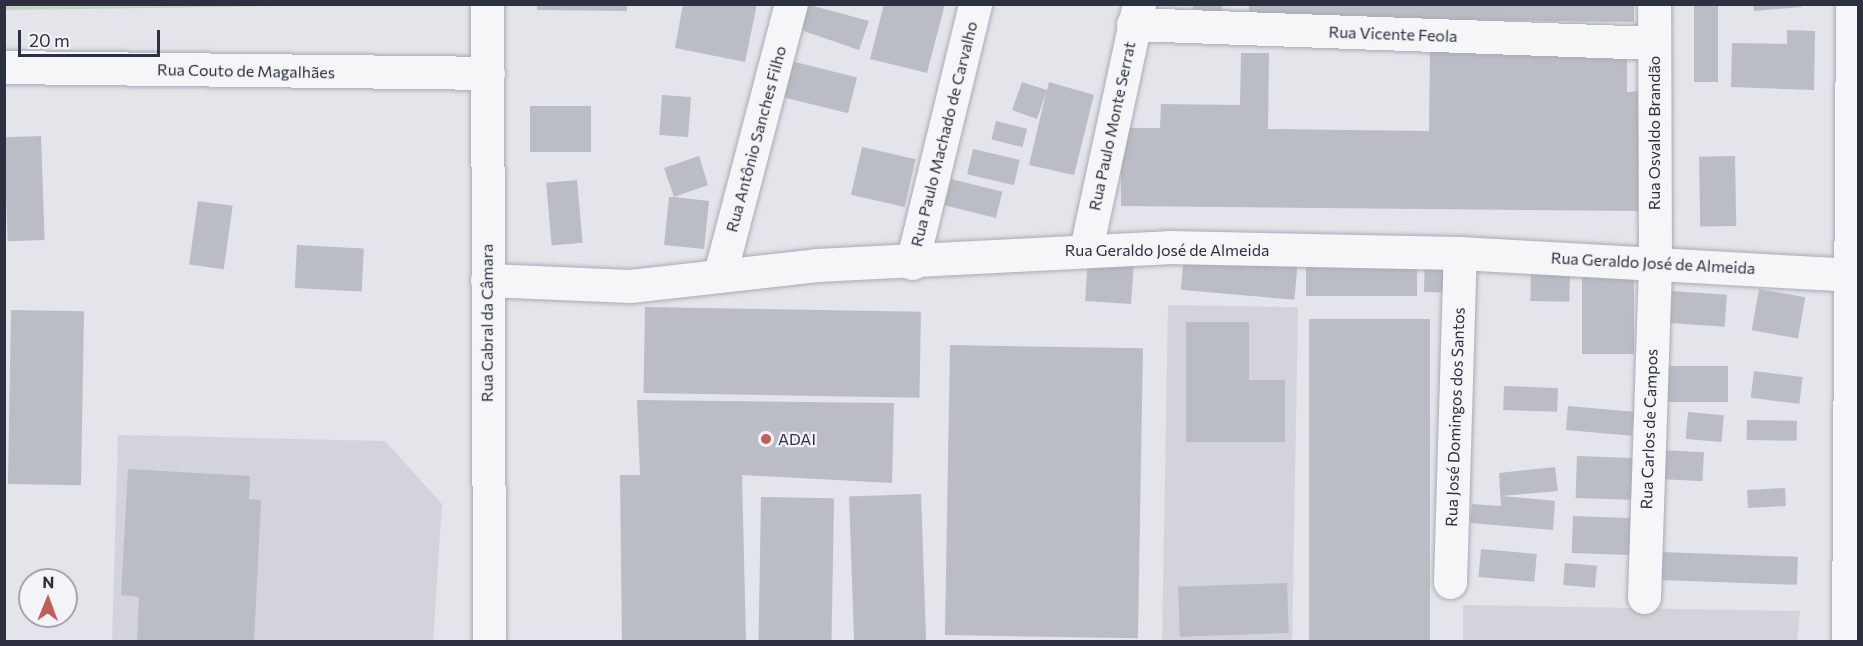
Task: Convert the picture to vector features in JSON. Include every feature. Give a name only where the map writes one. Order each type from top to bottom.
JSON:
[{"type":"street","name":"Rua Cabral da Câmara","points":[[488,4],[489,642]]},
{"type":"street","name":"Rua Antônio Sanches Filho","points":[[720,274],[791,4]]},
{"type":"street","name":"Rua Paulo Machado de Carvalho","points":[[912,263],[975,4]]},
{"type":"street","name":"Rua Osvaldo Brandão","points":[[1654,4],[1655,262]]},
{"type":"street","points":[[1848,642],[1853,333],[1848,275],[1852,4]]},
{"type":"street","name":"Rua Vicente Feola","points":[[1136,14],[1654,43]]},
{"type":"street","name":"Rua Paulo Monte Serrat","points":[[1086,249],[1136,14]]},
{"type":"street","name":"Rua Couto de Magalhães","points":[[4,67],[488,74]]},
{"type":"street","name":"Rua Geraldo José de Almeida","points":[[487,280],[630,286],[720,274],[912,263],[1086,249],[1461,253],[1655,262],[1848,275]]},
{"type":"street","name":"Rua José Domingos dos Santos","points":[[1450,582],[1461,253]]},
{"type":"street","name":"Rua Carlos de Campos","points":[[1644,597],[1655,262]]},
{"type":"shaded area","points":[[1168,305],[1298,307],[1292,642],[1162,642]]},
{"type":"shaded area","points":[[118,435],[385,441],[442,504],[433,641],[112,642]]},
{"type":"shaded area","points":[[1463,605],[1800,611],[1797,641],[1463,642]]},
{"type":"green space","points":[[5,4],[366,4],[366,5],[5,10]]},
{"type":"building","points":[[537,4],[627,4],[627,11],[537,10]]},
{"type":"building","points":[[683,4],[757,4],[745,62],[675,48]]},
{"type":"building","points":[[806,4],[869,21],[859,50],[798,29]]},
{"type":"building","points":[[884,4],[945,4],[927,73],[870,59]]},
{"type":"building","points":[[1193,4],[1222,4],[1222,21],[1193,21]]},
{"type":"building","points":[[1249,4],[1634,4],[1634,22],[1249,18]]},
{"type":"building","points":[[1694,4],[1718,4],[1718,82],[1694,82]]},
{"type":"building","points":[[1753,4],[1801,4],[1802,7],[1754,11]]},
{"type":"building","points":[[1787,30],[1815,31],[1814,90],[1731,87],[1732,43],[1787,44]]},
{"type":"building","points":[[1430,50],[1627,52],[1627,92],[1640,91],[1639,211],[1121,206],[1121,128],[1160,128],[1161,104],[1240,105],[1241,53],[1269,53],[1268,129],[1429,131]]},
{"type":"building","points":[[791,61],[857,77],[848,113],[782,97]]},
{"type":"building","points":[[1022,82],[1047,90],[1049,82],[1094,95],[1074,175],[1029,165],[1046,93],[1037,119],[1012,110]]},
{"type":"building","points":[[662,95],[691,97],[688,137],[659,135]]},
{"type":"building","points":[[530,106],[591,106],[591,152],[530,152]]},
{"type":"building","points":[[996,121],[1027,129],[1022,147],[991,139]]},
{"type":"building","points":[[41,136],[45,240],[8,241],[4,137]]},
{"type":"building","points":[[862,147],[916,159],[905,207],[851,195]]},
{"type":"building","points":[[973,149],[1020,160],[1014,185],[967,174]]},
{"type":"building","points":[[699,156],[708,185],[674,197],[664,168]]},
{"type":"building","points":[[1735,156],[1736,226],[1700,227],[1699,157]]},
{"type":"building","points":[[951,179],[1002,192],[996,218],[944,205]]},
{"type":"building","points":[[577,180],[582,243],[552,245],[546,183]]},
{"type":"building","points":[[669,197],[709,201],[704,249],[664,245]]},
{"type":"building","points":[[198,201],[233,206],[224,269],[189,264]]},
{"type":"building","points":[[297,245],[364,249],[362,291],[295,288]]},
{"type":"building","points":[[1184,254],[1298,264],[1294,300],[1181,290]]},
{"type":"building","points":[[1306,256],[1417,256],[1417,296],[1306,296]]},
{"type":"building","points":[[1088,259],[1134,262],[1131,304],[1085,301]]},
{"type":"building","points":[[1425,259],[1450,260],[1449,293],[1424,292]]},
{"type":"building","points":[[1531,266],[1570,267],[1569,302],[1530,301]]},
{"type":"building","points":[[1582,272],[1634,272],[1634,354],[1582,354]]},
{"type":"building","points":[[1759,289],[1805,297],[1798,339],[1752,330]]},
{"type":"building","points":[[1672,291],[1727,295],[1725,327],[1670,323]]},
{"type":"building","points":[[645,307],[921,312],[919,398],[643,393]]},
{"type":"building","points":[[11,310],[84,311],[81,485],[8,484]]},
{"type":"building","points":[[1309,319],[1430,319],[1430,642],[1309,642]]},
{"type":"building","points":[[1186,322],[1249,322],[1249,380],[1285,380],[1285,442],[1186,442]]},
{"type":"building","points":[[950,345],[1143,348],[1138,638],[945,635]]},
{"type":"building","points":[[1667,366],[1728,366],[1728,402],[1667,402]]},
{"type":"building","points":[[1754,371],[1803,377],[1799,404],[1751,398]]},
{"type":"building","points":[[1504,386],[1558,388],[1557,412],[1503,410]]},
{"type":"building","points":[[637,400],[894,403],[892,483],[742,475],[746,642],[622,642],[620,475],[640,475]]},
{"type":"building","points":[[1568,406],[1634,412],[1632,436],[1566,430]]},
{"type":"building","points":[[1688,412],[1724,415],[1722,442],[1686,439]]},
{"type":"building","points":[[1747,420],[1797,421],[1797,441],[1747,440]]},
{"type":"building","points":[[1661,450],[1704,452],[1702,481],[1659,479]]},
{"type":"building","points":[[1577,456],[1638,458],[1636,500],[1576,498]]},
{"type":"building","points":[[1555,467],[1558,491],[1502,496],[1555,501],[1553,530],[1470,523],[1472,504],[1501,506],[1499,473]]},
{"type":"building","points":[[128,469],[250,476],[249,499],[261,500],[254,642],[137,642],[139,597],[121,595]]},
{"type":"building","points":[[1785,488],[1786,506],[1748,508],[1747,490]]},
{"type":"building","points":[[921,494],[926,642],[854,642],[849,497]]},
{"type":"building","points":[[761,497],[834,498],[831,642],[758,642]]},
{"type":"building","points":[[1573,516],[1637,518],[1636,555],[1572,553]]},
{"type":"building","points":[[1481,549],[1537,554],[1534,582],[1479,577]]},
{"type":"building","points":[[1660,552],[1798,557],[1797,585],[1659,580]]},
{"type":"building","points":[[1565,563],[1597,566],[1595,588],[1563,585]]},
{"type":"building","points":[[1287,583],[1289,633],[1180,637],[1178,587]]},
{"type":"place","name":"ADAI","points":[[766,439]]}]
